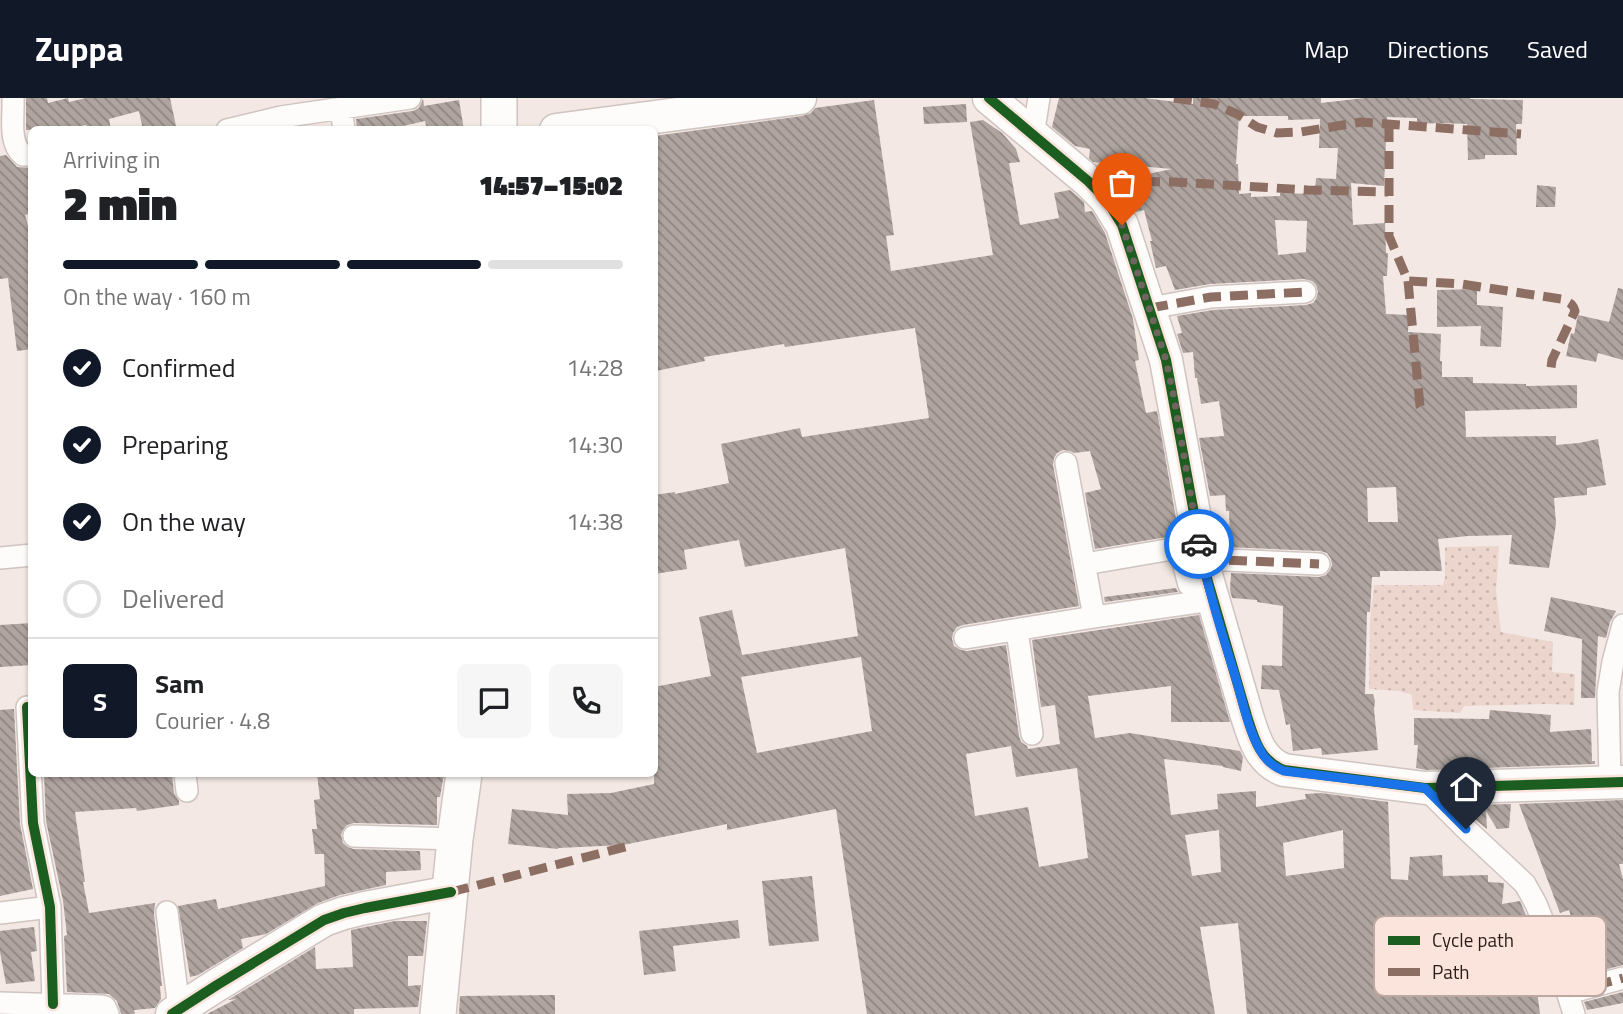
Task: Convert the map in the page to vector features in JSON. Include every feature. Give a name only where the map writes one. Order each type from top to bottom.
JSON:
[{"type":"main road","points":[[499,98],[499,126]]},
{"type":"main road","points":[[438,1014],[464,777]]},
{"type":"street","points":[[13,98],[16,150],[28,155]]},
{"type":"street","points":[[586,126],[800,98]]},
{"type":"street","points":[[989,98],[1088,181],[1106,199],[1122,225],[1150,307],[1172,385],[1201,582],[1257,745],[1265,758],[1277,768],[1425,788],[1616,782],[1608,692],[1623,625]]},
{"type":"street","points":[[1033,135],[1039,98]]},
{"type":"street","points":[[244,126],[281,117],[396,99]]},
{"type":"street","points":[[341,108],[343,126]]},
{"type":"street","points":[[1150,307],[1211,297],[1305,292]]},
{"type":"street","points":[[1066,463],[1094,617]]},
{"type":"street","points":[[1084,564],[1178,548],[1201,582]]},
{"type":"street","points":[[0,558],[28,555]]},
{"type":"street","points":[[965,638],[1094,617],[1201,582],[1319,564]]},
{"type":"street","points":[[1017,631],[1032,734]]},
{"type":"street","points":[[27,707],[28,726]]},
{"type":"street","points":[[31,777],[33,823],[50,907],[53,1004]]},
{"type":"street","points":[[1425,788],[1525,884],[1541,916]]},
{"type":"street","points":[[354,836],[455,839]]},
{"type":"street","points":[[167,912],[176,1011],[324,920],[365,908],[451,892]]},
{"type":"street","points":[[0,913],[50,907]]},
{"type":"street","points":[[1606,983],[1623,978]]},
{"type":"street","points":[[1569,996],[1574,1014]]},
{"type":"street","points":[[0,1003],[101,1006],[105,1007],[108,1014]]},
{"type":"shaded area","points":[[1499,546],[1496,591],[1501,632],[1553,642],[1552,672],[1575,674],[1574,705],[1464,706],[1460,713],[1413,710],[1412,695],[1399,691],[1369,689],[1370,621],[1374,585],[1443,585],[1445,547]]},
{"type":"building","points":[[26,98],[47,98],[48,103],[68,98],[69,102],[86,98],[170,98],[176,126],[142,126],[139,111],[109,119],[110,126],[28,126],[26,130]]},
{"type":"building","points":[[1059,98],[1144,98],[1193,104],[1193,98],[1321,98],[1321,103],[1364,98],[1523,100],[1522,124],[1516,124],[1517,155],[1485,155],[1485,159],[1468,160],[1467,124],[1417,124],[1417,118],[1387,117],[1384,186],[1351,183],[1353,225],[1385,223],[1388,253],[1387,276],[1383,276],[1386,314],[1409,315],[1408,332],[1441,334],[1442,377],[1473,377],[1473,383],[1577,385],[1577,408],[1465,411],[1466,437],[1556,436],[1556,445],[1598,439],[1606,485],[1587,488],[1587,495],[1554,498],[1556,524],[1549,568],[1509,564],[1512,535],[1468,536],[1438,539],[1442,571],[1380,571],[1380,577],[1372,577],[1370,612],[1367,612],[1365,694],[1373,694],[1375,701],[1378,750],[1322,755],[1321,748],[1293,751],[1290,724],[1286,725],[1279,690],[1261,689],[1262,665],[1282,666],[1283,606],[1232,598],[1231,573],[1319,577],[1330,570],[1331,559],[1327,553],[1320,551],[1225,547],[1225,544],[1230,544],[1229,511],[1226,511],[1225,495],[1210,496],[1199,438],[1224,436],[1219,401],[1201,404],[1193,352],[1183,353],[1177,334],[1182,333],[1177,316],[1213,310],[1306,305],[1316,299],[1316,285],[1304,279],[1210,284],[1175,290],[1166,266],[1156,268],[1144,210],[1136,212],[1128,178],[1172,169],[1093,162],[1089,158],[1090,149],[1075,146],[1052,127]],"holes":[[[1239,116],[1288,116],[1288,120],[1320,119],[1319,148],[1338,148],[1336,179],[1316,178],[1315,194],[1280,193],[1280,196],[1251,197],[1251,193],[1239,194],[1236,164]],[[1275,220],[1307,221],[1306,252],[1278,255]],[[1396,487],[1398,522],[1368,522],[1367,488]]]},
{"type":"building","points":[[423,99],[424,106],[459,100],[463,126],[426,126],[425,121],[403,126],[357,126],[356,119],[419,108]]},
{"type":"building","points":[[874,100],[894,235],[886,236],[891,271],[993,255],[970,122],[983,120],[1002,133],[1016,149],[1020,162],[1009,163],[1020,225],[1059,218],[1054,193],[1070,190],[1084,202],[1085,212],[1092,211],[1105,233],[1133,319],[1139,360],[1135,361],[1146,413],[1157,411],[1179,535],[1095,549],[1085,493],[1101,489],[1090,451],[1074,453],[1063,450],[1057,453],[1053,465],[1079,606],[963,625],[957,627],[952,639],[954,646],[967,651],[1006,645],[1021,742],[1028,749],[1060,744],[1055,705],[1041,707],[1032,640],[1199,615],[1230,722],[1171,722],[1171,686],[1088,696],[1095,738],[1130,733],[1240,751],[1243,757],[1241,771],[1223,766],[1164,759],[1171,815],[1218,809],[1217,794],[1256,791],[1256,807],[1306,799],[1305,794],[1321,793],[1388,802],[1391,879],[1408,880],[1410,857],[1442,855],[1443,876],[1488,875],[1488,882],[1504,883],[1502,904],[1520,901],[1526,916],[1374,916],[1374,996],[1538,996],[1540,1014],[1247,1014],[1238,923],[1200,927],[1215,1014],[867,1014],[836,809],[727,830],[727,824],[623,845],[558,849],[508,844],[512,809],[568,815],[567,794],[611,793],[654,784],[654,777],[658,777],[658,686],[711,676],[699,617],[732,610],[742,655],[858,636],[845,548],[745,567],[739,540],[684,550],[687,569],[658,573],[658,494],[675,494],[729,483],[721,444],[800,428],[802,437],[929,418],[915,328],[704,357],[705,361],[658,371],[658,135],[811,113],[815,108]],"holes":[[[861,657],[872,731],[757,753],[741,677]],[[1011,746],[1016,777],[1077,768],[1088,858],[1039,867],[1028,807],[975,816],[966,754]],[[1219,830],[1221,872],[1192,876],[1185,835]],[[1343,830],[1344,868],[1286,876],[1283,843]]]},
{"type":"building","points":[[966,104],[967,122],[924,124],[923,107]]},
{"type":"building","points":[[6,155],[17,167],[28,168],[28,214],[25,215],[28,226],[28,350],[17,351],[8,278],[0,279],[0,156]]},
{"type":"building","points":[[1537,185],[1556,187],[1555,207],[1536,207]]},
{"type":"building","points":[[1618,288],[1623,289],[1623,360],[1598,353],[1596,362],[1566,356],[1578,315],[1609,322]]},
{"type":"building","points":[[1477,289],[1477,305],[1503,307],[1501,347],[1480,346],[1481,326],[1437,327],[1437,290]]},
{"type":"building","points":[[1176,588],[1178,592],[1105,602],[1104,597]]},
{"type":"building","points":[[1551,597],[1616,611],[1606,638],[1598,636],[1595,698],[1581,698],[1582,639],[1544,631]]},
{"type":"building","points":[[28,623],[28,665],[0,667],[0,625]]},
{"type":"building","points":[[14,709],[20,824],[33,889],[0,896],[0,710]]},
{"type":"building","points":[[1490,710],[1551,715],[1550,732],[1591,729],[1592,761],[1595,761],[1595,764],[1426,770],[1416,768],[1418,745],[1414,745],[1414,718],[1489,719]]},
{"type":"building","points":[[44,777],[172,777],[179,805],[137,811],[136,808],[75,812],[89,913],[155,903],[162,986],[161,999],[155,1008],[134,1010],[135,1014],[121,1014],[117,1001],[109,994],[67,992],[64,936],[67,935],[63,901],[46,821]]},
{"type":"building","points":[[317,777],[443,777],[440,797],[437,797],[437,825],[354,823],[347,825],[341,835],[343,843],[353,849],[420,851],[421,870],[386,872],[386,885],[340,895],[318,903],[266,934],[241,939],[243,948],[190,977],[178,906],[216,899],[218,909],[325,886],[324,854],[315,854],[312,829],[317,829],[314,800],[320,799]]},
{"type":"building","points":[[1623,800],[1623,864],[1619,864],[1623,879],[1623,965],[1606,969],[1606,916],[1571,916],[1569,910],[1560,913],[1519,804]]},
{"type":"building","points":[[1511,804],[1509,828],[1497,829],[1486,811],[1487,829],[1471,816],[1470,805]]},
{"type":"building","points":[[812,876],[819,941],[769,946],[762,881]]},
{"type":"building","points":[[738,920],[740,938],[673,946],[676,971],[644,975],[639,931]]},
{"type":"building","points":[[395,921],[427,921],[423,956],[408,956],[408,986],[421,985],[418,1007],[354,1009],[354,1014],[207,1014],[236,999],[228,1000],[315,947],[316,969],[353,967],[351,930]]},
{"type":"building","points":[[34,927],[37,951],[31,952],[35,981],[6,984],[0,952],[0,931]]},
{"type":"building","points":[[1623,992],[1623,1003],[1587,1010],[1584,1002]]},
{"type":"building","points":[[555,995],[555,1014],[459,1014],[460,996]]},
{"type":"marked path","points":[[1174,98],[1214,104],[1257,127],[1277,133],[1301,132],[1361,122],[1521,134]]},
{"type":"marked path","points":[[1389,124],[1389,236],[1408,281],[1461,284],[1561,299],[1570,303],[1575,311],[1552,360],[1551,368]]},
{"type":"marked path","points":[[1088,181],[1175,182],[1388,192]]},
{"type":"marked path","points":[[1408,281],[1420,406],[1423,410]]},
{"type":"marked path","points":[[1150,308],[1211,297],[1305,292]]},
{"type":"marked path","points":[[1202,559],[1319,564]]},
{"type":"marked path","points":[[451,892],[629,846]]},
{"type":"marked path","points":[[1606,983],[1623,978]]},
{"type":"cycle path","points":[[989,98],[1088,181],[1106,199],[1122,225],[1166,360],[1204,568],[1252,732],[1269,761],[1284,770],[1425,788],[1623,782]]},
{"type":"cycle path","points":[[27,707],[28,726]]},
{"type":"cycle path","points":[[31,777],[33,823],[50,907],[53,1004]]},
{"type":"cycle path","points":[[172,1014],[324,920],[365,908],[451,892]]},
{"type":"way so far","points":[[1122,225],[1166,360],[1199,544]]},
{"type":"route","points":[[1199,544],[1203,568],[1247,716],[1254,738],[1265,758],[1284,771],[1425,788],[1466,829]]}]
